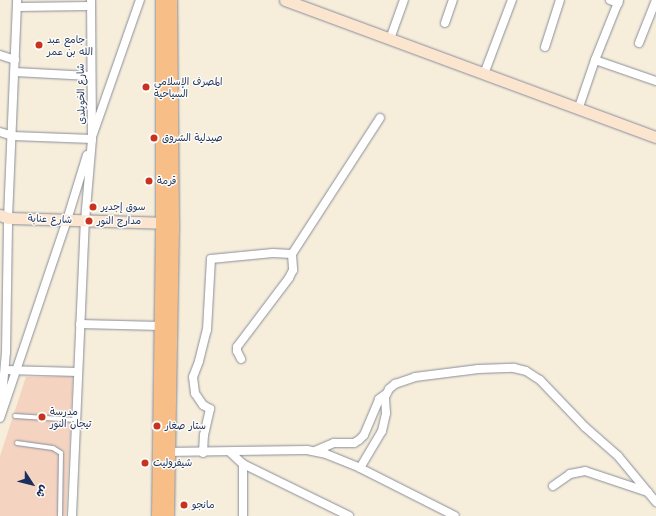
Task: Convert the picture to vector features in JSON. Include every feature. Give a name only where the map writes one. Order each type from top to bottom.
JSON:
[{"type":"main road","points":[[162,0],[167,223],[160,326],[168,516]]},
{"type":"main road","points":[[158,516],[165,452],[171,0]]},
{"type":"street","points":[[0,418],[68,220],[92,139],[140,0]]},
{"type":"street","points":[[390,39],[404,0]]},
{"type":"street","points":[[445,23],[453,0]]},
{"type":"street","points":[[484,74],[512,0]]},
{"type":"street","points":[[544,47],[560,0]]},
{"type":"street","points":[[639,43],[656,0]]},
{"type":"street","points":[[289,1],[484,74],[579,107],[656,137]]},
{"type":"street","points":[[579,107],[615,1]]},
{"type":"street","points":[[0,415],[4,370],[4,217],[13,136],[17,3],[91,3]]},
{"type":"street","name":"شارع الخويلدى","points":[[91,3],[90,76],[92,139]]},
{"type":"street","points":[[0,55],[15,60]]},
{"type":"street","points":[[595,60],[656,80]]},
{"type":"street","points":[[15,72],[90,76]]},
{"type":"street","points":[[241,360],[236,351],[237,347],[289,278],[293,270],[292,254],[380,118]]},
{"type":"street","points":[[0,132],[13,136],[92,139]]},
{"type":"street","points":[[72,516],[85,220],[92,139]]},
{"type":"street","name":"شارع عنابة","points":[[4,217],[167,223]]},
{"type":"street","points":[[203,453],[204,435],[210,409],[203,405],[195,393],[193,377],[199,361],[206,330],[211,259],[273,253],[292,254]]},
{"type":"street","points":[[80,324],[160,326]]},
{"type":"street","points":[[315,452],[334,443],[354,442],[359,440],[364,435],[379,399],[395,384],[415,377],[478,369],[508,368],[526,371],[540,380],[584,427],[611,449],[656,502]]},
{"type":"street","points":[[4,370],[78,372]]},
{"type":"street","points":[[2,379],[13,382]]},
{"type":"street","points":[[360,468],[382,431],[386,413],[386,394]]},
{"type":"street","points":[[165,452],[203,453],[304,449],[360,468],[455,516]]},
{"type":"street","points":[[230,452],[243,464],[349,516]]},
{"type":"street","points":[[243,464],[243,516]]},
{"type":"street","points":[[553,486],[570,474],[584,471],[649,492]]},
{"type":"lane","points":[[15,416],[76,420]]},
{"type":"lane","points":[[17,443],[53,448],[61,453],[60,516]]},
{"type":"shaded area","name":"مدرسة تيجان النور","points":[[73,376],[66,516],[0,516],[0,456],[26,377]]},
{"type":"place","name":"جامع عبد الله بن عمر","points":[[39,45]]},
{"type":"place","name":"المصرف الإسلامي السياحية","points":[[146,87]]},
{"type":"place","name":"صيدلية الشروق","points":[[154,138]]},
{"type":"place","name":"قرمة","points":[[149,181]]},
{"type":"place","name":"سوق إجدير","points":[[93,207]]},
{"type":"place","name":"مدارج النور","points":[[89,221]]},
{"type":"place","name":"مدرسة تيجان النور","points":[[42,417]]},
{"type":"place","name":"ستار صغار","points":[[157,426]]},
{"type":"place","name":"شيفروليت","points":[[145,463]]},
{"type":"place","name":"مانجو","points":[[184,505]]}]
